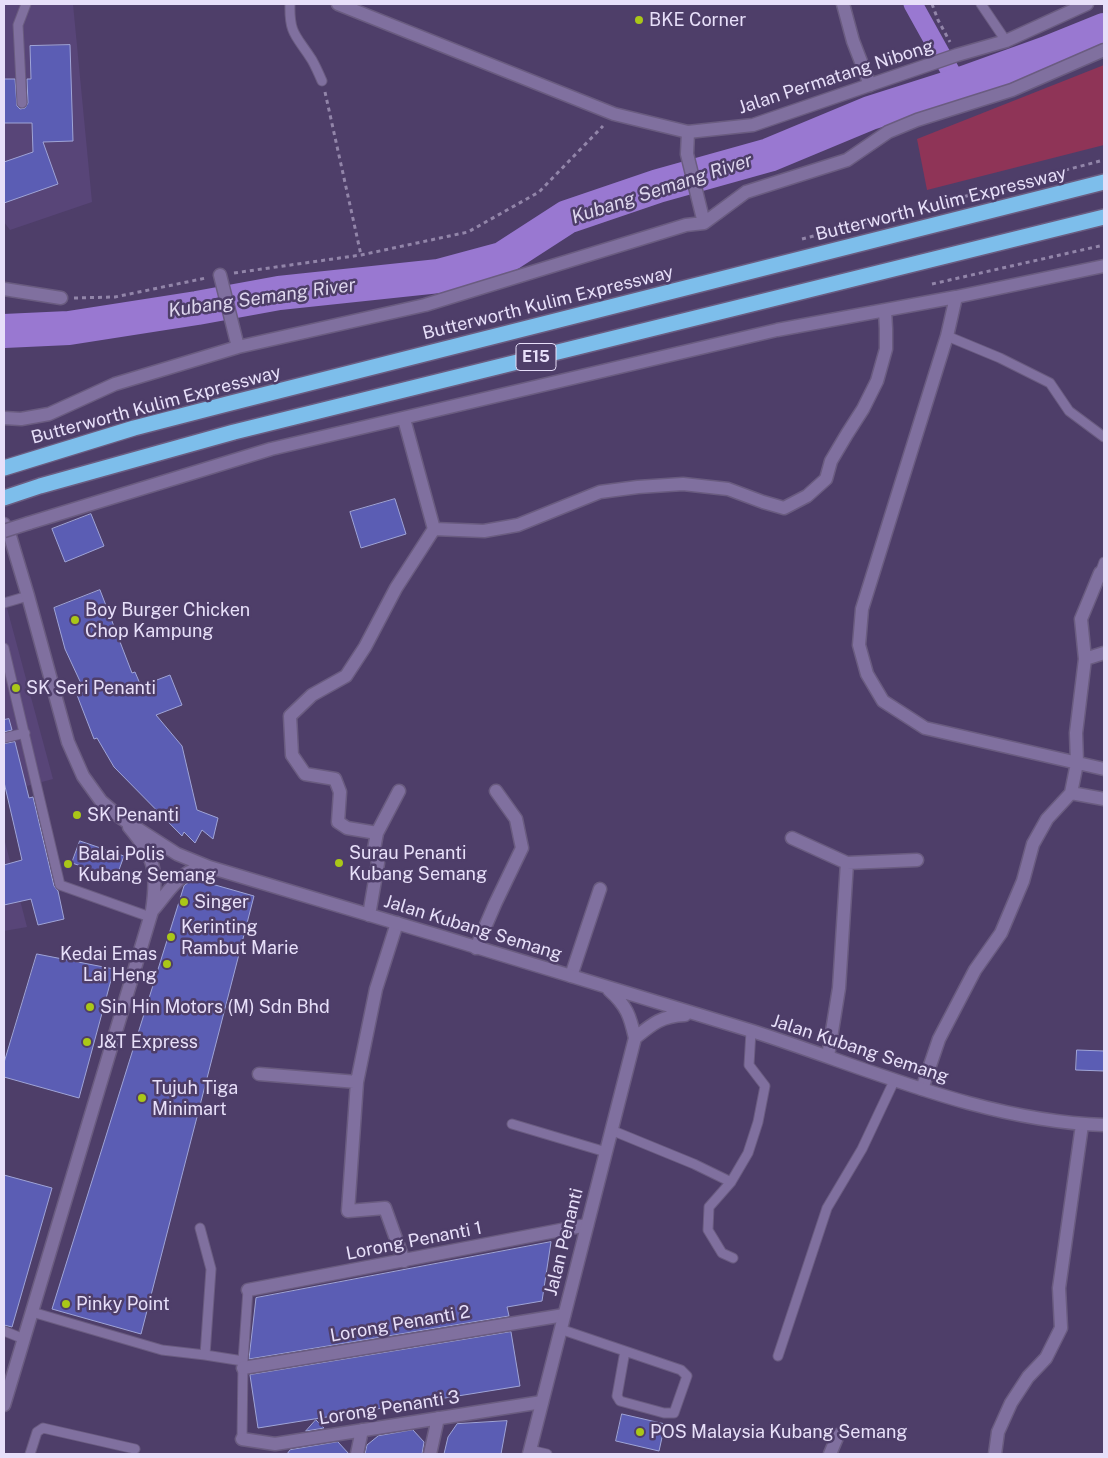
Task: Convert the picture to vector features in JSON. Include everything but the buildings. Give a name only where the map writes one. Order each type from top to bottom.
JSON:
[{"type":"highway","name":"Butterworth Kulim Expressway","points":[[4,468],[58,450],[226,404],[1104,182]]},
{"type":"highway","name":"E15","points":[[4,498],[59,480],[234,432],[1104,217]]},
{"type":"street","name":"Jalan Permatang Nibong","points":[[338,4],[355,7],[614,114],[688,132],[753,126],[952,57],[1006,41],[1087,4]]},
{"type":"street","points":[[843,4],[853,41],[870,85]]},
{"type":"street","points":[[4,418],[21,419],[49,414],[115,384],[238,347],[425,305],[686,225],[702,218],[746,192],[847,160],[888,132],[918,120],[1012,90],[1104,50]]},
{"type":"street","points":[[688,132],[687,154],[702,218]]},
{"type":"street","points":[[4,531],[271,449],[777,330],[956,297],[1104,266]]},
{"type":"street","points":[[221,280],[238,347]]},
{"type":"street","points":[[4,289],[61,298]]},
{"type":"street","points":[[956,297],[947,336],[862,609],[859,645],[866,674],[883,700],[926,728],[1104,769]]},
{"type":"street","points":[[434,529],[484,531],[518,525],[600,492],[683,484],[728,489],[784,508],[807,496],[826,478],[831,461],[863,409],[877,381],[886,349],[885,310]]},
{"type":"street","points":[[377,833],[347,828],[338,822],[340,792],[335,780],[305,774],[292,755],[290,716],[312,695],[346,676],[365,647],[396,588],[434,529],[404,419]]},
{"type":"street","name":"Jalan Kubang Semang","points":[[4,524],[10,536],[28,596],[68,742],[83,776],[101,801],[121,818],[177,854],[209,867],[751,1031],[999,1112],[1041,1120],[1104,1126]]},
{"type":"street","points":[[922,1088],[939,1039],[974,970],[1001,933],[1023,881],[1033,844],[1047,819],[1071,793],[1077,763],[1076,733],[1086,659],[1081,619],[1102,568]]},
{"type":"street","points":[[1086,659],[1104,653]]},
{"type":"street","points":[[369,915],[378,864],[374,849],[377,833],[399,791]]},
{"type":"street","points":[[476,948],[522,848],[516,819],[496,791]]},
{"type":"street","points":[[1071,793],[1104,799]]},
{"type":"street","points":[[4,1405],[151,914],[156,886],[152,862],[144,845],[121,818]]},
{"type":"street","points":[[792,838],[847,863],[917,860]]},
{"type":"street","points":[[828,1056],[839,988],[847,863]]},
{"type":"street","points":[[151,914],[175,883],[189,872],[209,867]]},
{"type":"street","points":[[572,976],[600,889]]},
{"type":"street","points":[[396,923],[376,989],[357,1082],[348,1211],[385,1208],[404,1260]]},
{"type":"street","points":[[605,987],[620,1000],[627,1010],[635,1038],[652,1024],[670,1015],[694,1014]]},
{"type":"street","name":"Jalan Penanti","points":[[529,1452],[635,1038]]},
{"type":"street","points":[[259,1074],[357,1082]]},
{"type":"street","points":[[995,1454],[998,1432],[1011,1403],[1028,1377],[1046,1358],[1061,1328],[1060,1288],[1082,1125]]},
{"type":"street","name":"Lorong Penanti 1","points":[[248,1290],[587,1225]]},
{"type":"street","name":"Lorong Penanti 2","points":[[243,1365],[564,1314]]},
{"type":"street","name":"Lorong Penanti 3","points":[[242,1439],[274,1449],[362,1430],[542,1402]]},
{"type":"street","points":[[430,1454],[438,1418]]},
{"type":"street","points":[[357,1454],[362,1430]]},
{"type":"street","points":[[830,1454],[838,1435]]},
{"type":"lane","points":[[22,103],[18,25],[26,4]]},
{"type":"lane","points":[[290,4],[289,20],[296,39],[312,60],[322,81]]},
{"type":"lane","points":[[981,4],[1006,41]]},
{"type":"lane","points":[[947,336],[1000,358],[1050,383],[1069,411],[1104,437]]},
{"type":"lane","points":[[4,603],[28,596]]},
{"type":"lane","points":[[4,648],[60,885],[151,914]]},
{"type":"lane","points":[[4,738],[25,733]]},
{"type":"lane","points":[[733,1258],[722,1252],[708,1230],[709,1207],[731,1182],[748,1153],[758,1122],[765,1086],[749,1066],[751,1031]]},
{"type":"lane","points":[[778,1356],[826,1208],[862,1149],[895,1079]]},
{"type":"lane","points":[[512,1124],[606,1152]]},
{"type":"lane","points":[[611,1130],[694,1164],[731,1182]]},
{"type":"lane","points":[[200,1228],[210,1269],[205,1355]]},
{"type":"lane","points":[[242,1439],[243,1365],[248,1290]]},
{"type":"lane","points":[[32,1312],[162,1350],[205,1355],[243,1365]]},
{"type":"lane","points":[[560,1329],[625,1351],[681,1370],[687,1376],[674,1412],[664,1413],[620,1401],[617,1396],[625,1351]]},
{"type":"lane","points":[[4,1331],[24,1339]]},
{"type":"lane","points":[[30,1454],[37,1432],[43,1428],[118,1450],[135,1449]]},
{"type":"lane","points":[[529,1452],[547,1454]]},
{"type":"path","points":[[932,4],[952,57]]},
{"type":"path","points":[[322,81],[361,255]]},
{"type":"path","points":[[61,298],[115,297],[221,280],[361,255],[468,232],[539,192],[614,114]]},
{"type":"path","points":[[1059,173],[1104,160]]},
{"type":"path","points":[[1080,250],[1104,245]]},
{"type":"shaded area","points":[[4,4],[73,4],[92,202],[10,230],[4,222]]},
{"type":"shaded area","points":[[1104,65],[1104,145],[927,190],[917,139]]},
{"type":"shaded area","name":"SK Seri Penanti","points":[[4,597],[53,779],[4,792]]},
{"type":"shaded area","points":[[4,838],[27,927],[4,931]]},
{"type":"waterway","points":[[913,4],[958,85]]},
{"type":"waterway","name":"Kubang Semang River","points":[[4,331],[69,328],[279,293],[439,276],[502,259],[567,217],[658,186],[769,155],[870,113],[958,85],[1104,30]]},
{"type":"place","name":"BKE Corner","points":[[639,20]]},
{"type":"place","name":"Boy Burger Chicken Chop Kampung","points":[[75,620]]},
{"type":"place","name":"SK Seri Penanti","points":[[16,688]]},
{"type":"place","name":"SK Penanti","points":[[77,815]]},
{"type":"place","name":"Surau Penanti Kubang Semang","points":[[339,863]]},
{"type":"place","name":"Balai Polis Kubang Semang","points":[[68,864]]},
{"type":"place","name":"Singer","points":[[184,902]]},
{"type":"place","name":"Kerinting Rambut Marie","points":[[171,937]]},
{"type":"place","name":"Kedai Emas Lai Heng","points":[[167,964]]},
{"type":"place","name":"Sin Hin Motors (M) Sdn Bhd","points":[[90,1007]]},
{"type":"place","name":"J&T Express","points":[[87,1042]]},
{"type":"place","name":"Tujuh Tiga Minimart","points":[[142,1098]]},
{"type":"place","name":"Pinky Point","points":[[66,1304]]},
{"type":"place","name":"POS Malaysia Kubang Semang","points":[[640,1432]]}]
